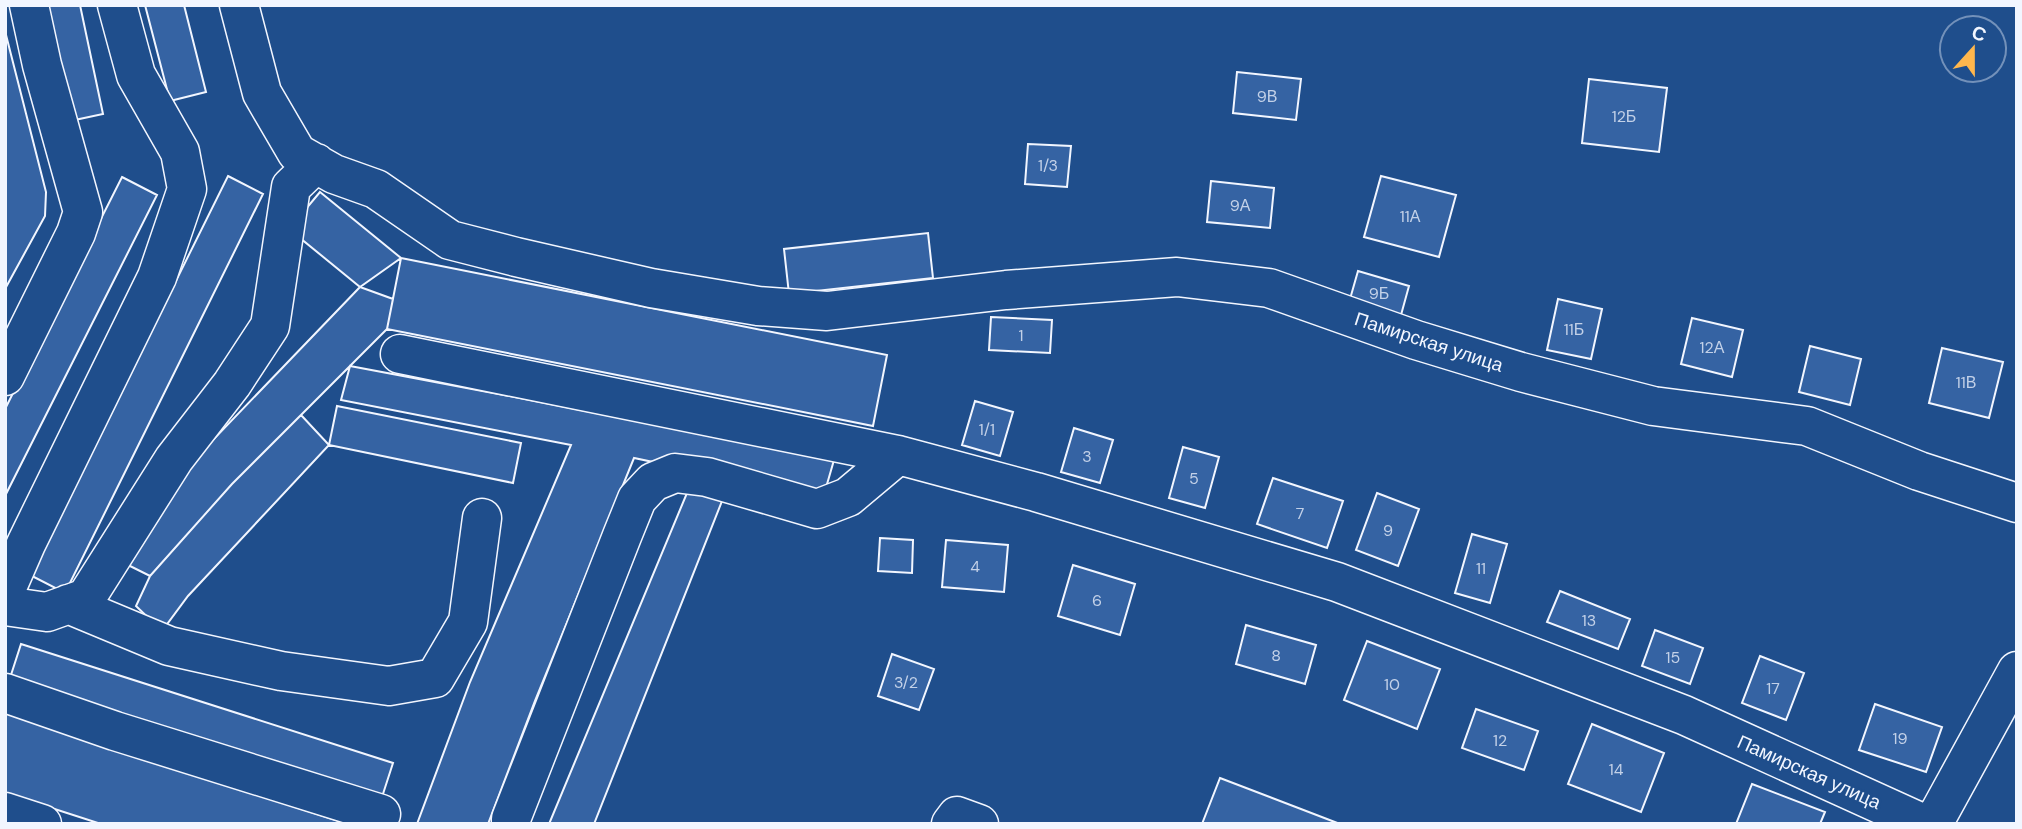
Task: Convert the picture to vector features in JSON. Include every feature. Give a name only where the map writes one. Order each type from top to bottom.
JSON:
[{"type":"street","points":[[5,376],[76,233],[83,212],[42,65],[29,5]]},
{"type":"street","points":[[5,592],[157,277],[187,189],[180,152],[136,75],[117,5]]},
{"type":"street","name":"Памирская улица","points":[[239,5],[262,93],[297,153],[334,174],[376,189],[450,240],[652,288],[758,306],[827,311],[1006,290],[1177,277],[1269,288],[1416,341],[1521,372],[1653,406],[1807,426],[1919,471],[2017,503]]},
{"type":"street","points":[[5,606],[47,612],[86,598],[174,459],[232,384],[270,326],[291,187],[316,163]]},
{"type":"street","name":"Памирская улица","points":[[400,354],[898,455],[1036,492],[1337,582],[1684,715],[1924,824]]},
{"type":"street","points":[[510,824],[637,499],[653,482],[675,473],[707,477],[817,509],[848,497],[898,455]]},
{"type":"street","points":[[68,604],[169,646],[281,671],[389,686],[435,678],[468,622],[482,518]]},
{"type":"street","points":[[1933,824],[2017,671]]},
{"type":"street","points":[[5,693],[115,731],[381,814]]},
{"type":"street","points":[[5,812],[42,824]]},
{"type":"street","points":[[951,824],[957,816],[979,824]]},
{"type":"building","points":[[46,5],[80,5],[103,114],[70,121]]},
{"type":"building","points":[[145,5],[184,5],[206,92],[170,101]]},
{"type":"building","points":[[5,31],[46,192],[45,216],[5,289]]},
{"type":"building","points":[[1237,72],[1301,79],[1296,120],[1233,113]]},
{"type":"building","points":[[1589,79],[1667,88],[1659,152],[1582,143]]},
{"type":"building","points":[[1028,144],[1071,146],[1067,187],[1025,184]]},
{"type":"building","points":[[228,176],[263,194],[65,593],[30,575]]},
{"type":"building","points":[[1381,176],[1456,195],[1439,257],[1364,237]]},
{"type":"building","points":[[122,177],[157,195],[5,496],[5,409]]},
{"type":"building","points":[[1211,181],[1274,188],[1270,228],[1207,222]]},
{"type":"building","points":[[320,192],[401,258],[360,287],[289,229]]},
{"type":"building","points":[[928,233],[933,278],[789,294],[784,249]]},
{"type":"building","points":[[401,258],[887,355],[873,426],[387,329]]},
{"type":"building","points":[[1358,271],[1409,286],[1401,315],[1350,299]]},
{"type":"building","points":[[360,287],[393,299],[387,329],[232,484],[150,576],[124,563],[185,469]]},
{"type":"building","points":[[1558,299],[1602,309],[1591,359],[1547,350]]},
{"type":"building","points":[[991,317],[1052,320],[1050,353],[989,350]]},
{"type":"building","points":[[1692,318],[1743,330],[1732,377],[1681,364]]},
{"type":"building","points":[[1810,346],[1861,359],[1850,405],[1799,392]]},
{"type":"building","points":[[1942,348],[2003,362],[1989,418],[1929,403]]},
{"type":"building","points":[[350,366],[834,460],[823,498],[634,458],[488,824],[417,824],[470,682],[571,445],[341,400]]},
{"type":"building","points":[[975,401],[1013,412],[1000,456],[962,445]]},
{"type":"building","points":[[337,406],[521,443],[513,483],[329,445]]},
{"type":"building","points":[[301,415],[329,445],[188,596],[162,631],[136,606],[150,576],[232,484]]},
{"type":"building","points":[[1074,428],[1113,440],[1100,483],[1061,472]]},
{"type":"building","points":[[1183,447],[1219,457],[1205,508],[1169,498]]},
{"type":"building","points":[[1273,478],[1343,501],[1327,548],[1257,524]]},
{"type":"building","points":[[692,481],[726,491],[594,824],[549,824]]},
{"type":"building","points":[[1377,493],[1419,509],[1398,566],[1356,550]]},
{"type":"building","points":[[1472,534],[1507,544],[1490,603],[1455,593]]},
{"type":"building","points":[[880,538],[913,540],[912,573],[878,571]]},
{"type":"building","points":[[946,540],[1008,545],[1004,592],[942,587]]},
{"type":"building","points":[[1073,565],[1135,584],[1120,635],[1058,616]]},
{"type":"building","points":[[1560,591],[1630,619],[1618,649],[1547,622]]},
{"type":"building","points":[[1246,625],[1316,645],[1305,684],[1236,664]]},
{"type":"building","points":[[1655,630],[1703,648],[1690,684],[1642,666]]},
{"type":"building","points":[[1367,641],[1440,669],[1417,729],[1344,700]]},
{"type":"building","points":[[21,644],[393,763],[382,797],[10,678]]},
{"type":"building","points":[[892,654],[934,669],[919,710],[878,696]]},
{"type":"building","points":[[1760,656],[1804,673],[1786,720],[1742,703]]},
{"type":"building","points":[[1875,704],[1942,727],[1926,772],[1859,750]]},
{"type":"building","points":[[1476,709],[1538,731],[1524,770],[1462,748]]},
{"type":"building","points":[[5,713],[348,824],[101,824],[5,793]]},
{"type":"building","points":[[1592,724],[1664,753],[1641,812],[1568,784]]},
{"type":"building","points":[[1220,778],[1340,824],[1202,824]]},
{"type":"building","points":[[1752,784],[1825,812],[1820,824],[1736,824]]}]
